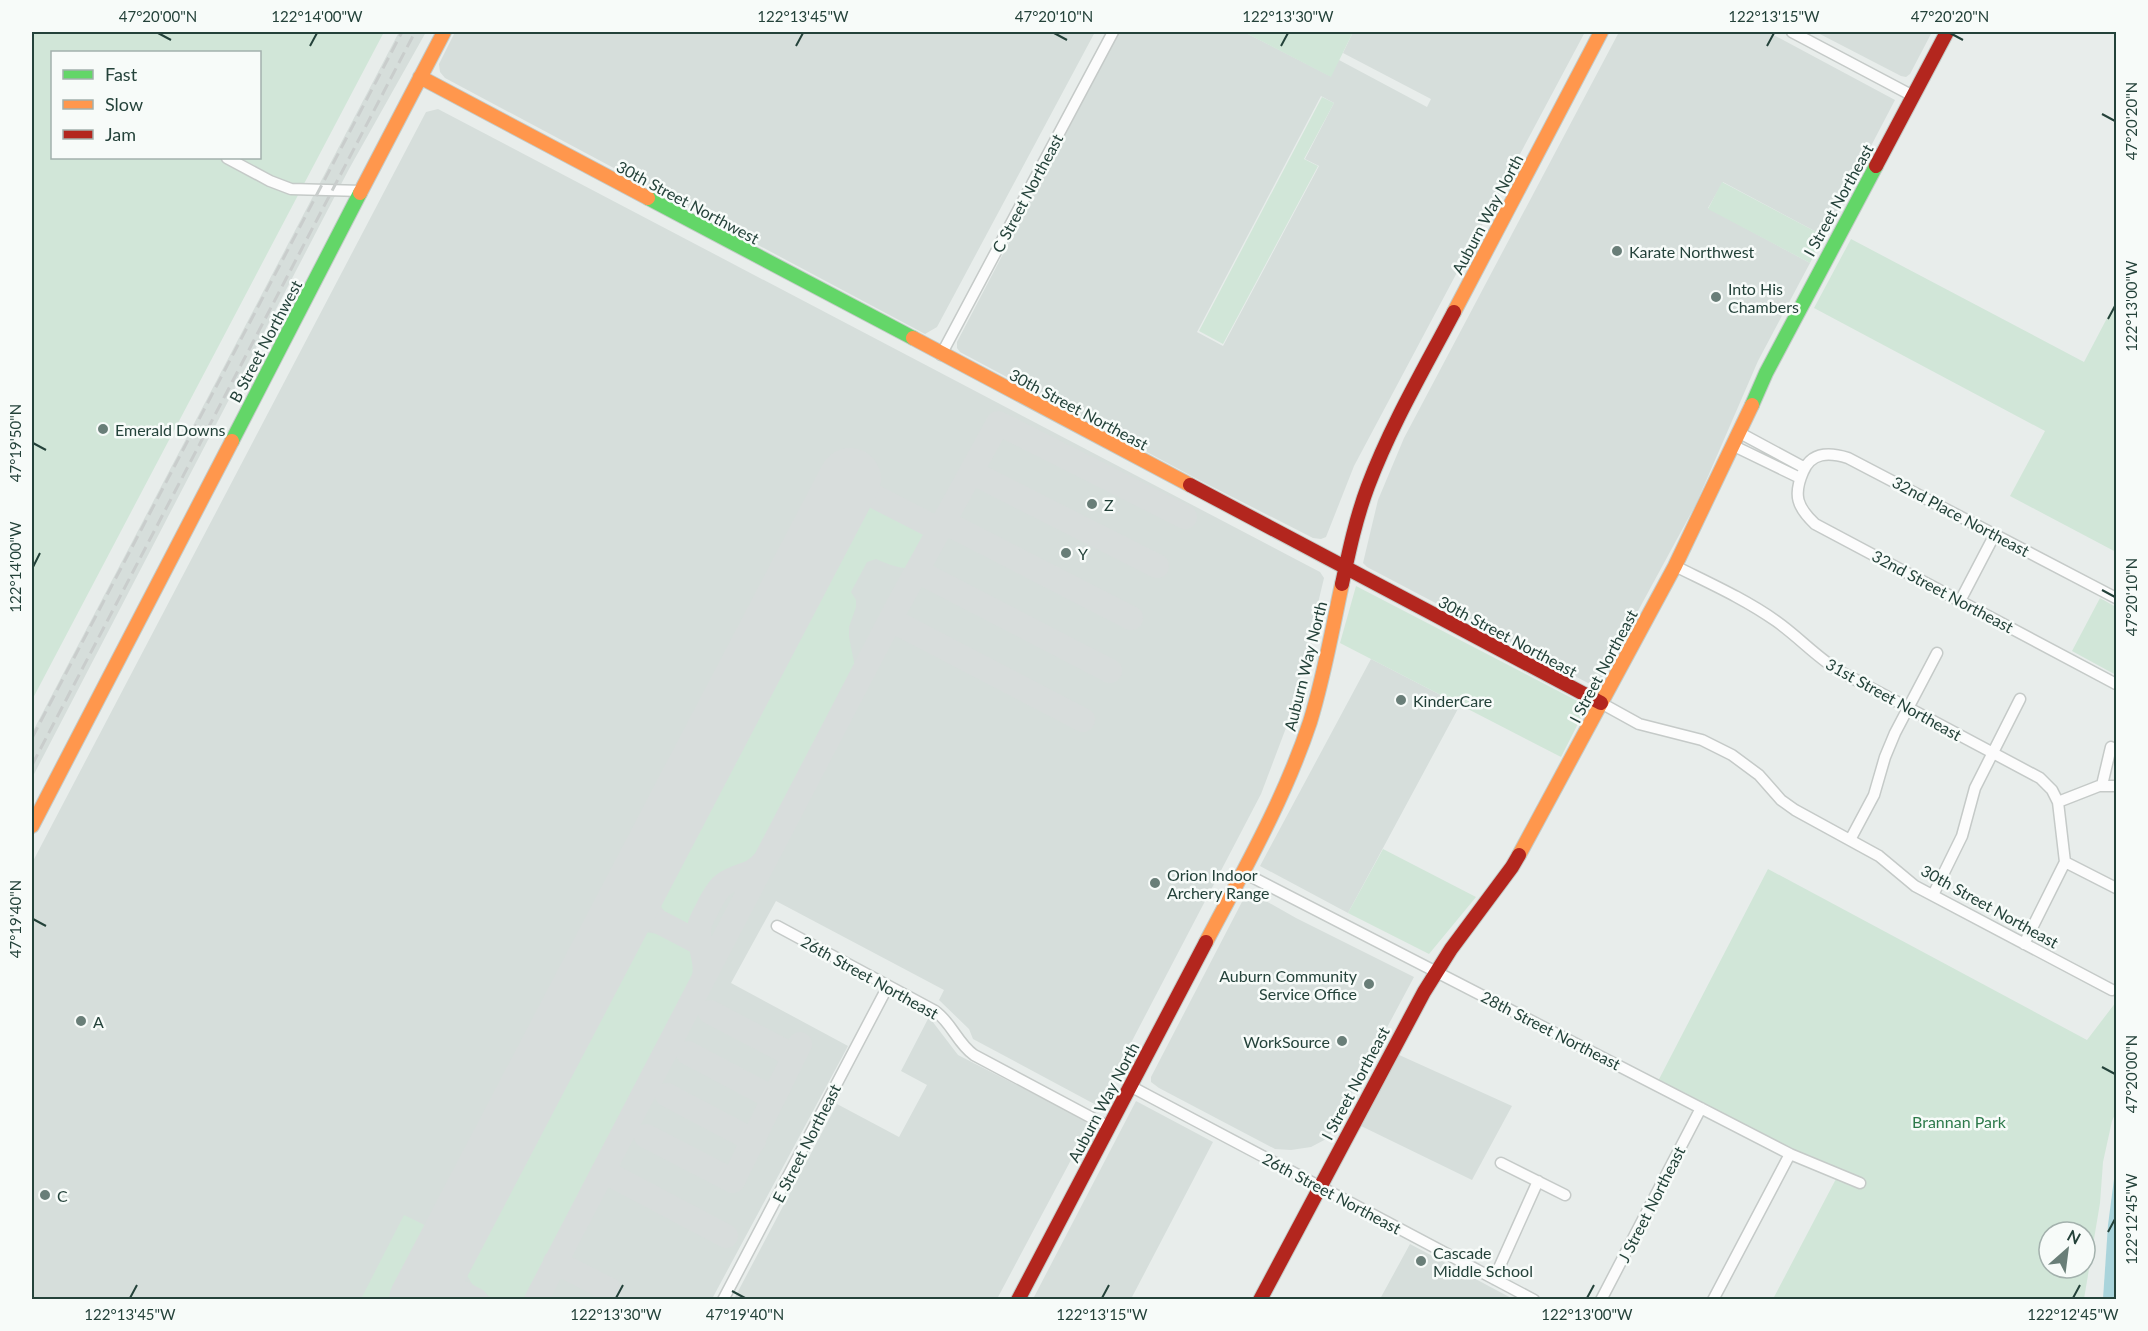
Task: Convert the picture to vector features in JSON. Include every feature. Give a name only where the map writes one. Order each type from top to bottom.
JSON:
[{"type":"street","name":"B Street Northwest","points":[[32,826],[444,32]]},
{"type":"street","name":"C Street Northeast","points":[[941,355],[1113,32]]},
{"type":"street","name":"Auburn Way North","points":[[1018,1299],[1244,873],[1286,784],[1305,735],[1320,684],[1345,569],[1366,494],[1392,431],[1601,32]]},
{"type":"street","points":[[1792,32],[1913,96]]},
{"type":"street","name":"I Street Northeast","points":[[1260,1299],[1402,1030],[1436,971],[1512,867],[1601,703],[1675,566],[1737,440],[1770,365],[1947,32]]},
{"type":"street","name":"30th Street Northwest","points":[[420,77],[941,355]]},
{"type":"street","points":[[229,159],[270,181],[291,189],[362,191]]},
{"type":"street","name":"30th Street Northeast","points":[[941,355],[1640,724],[1702,740],[1732,754],[1759,775],[1781,800],[1879,856],[1915,886],[2112,990]]},
{"type":"street","points":[[1737,440],[1802,473]]},
{"type":"street","name":"32nd Place Northeast","points":[[1802,473],[1813,458],[1820,455],[1839,455],[1848,458],[2116,598]]},
{"type":"street","name":"32nd Street Northeast","points":[[1802,473],[1797,485],[1799,504],[1815,524],[2116,684]]},
{"type":"street","points":[[1960,601],[1995,534]]},
{"type":"street","name":"31st Street Northeast","points":[[1675,566],[1755,607],[1788,630],[1829,664],[2043,780],[2052,790],[2058,802]]},
{"type":"street","points":[[1850,840],[1874,795],[1888,748],[1937,653]]},
{"type":"street","points":[[1933,895],[1962,836],[1975,788],[2020,699]]},
{"type":"street","points":[[2102,785],[2111,747]]},
{"type":"street","points":[[2024,944],[2065,862],[2058,802],[2102,785],[2116,786]]},
{"type":"street","points":[[2065,862],[2116,888]]},
{"type":"street","name":"28th Street Northeast","points":[[1244,873],[1791,1154],[1860,1182]]},
{"type":"street","name":"26th Street Northeast","points":[[777,926],[943,1016],[959,1041],[974,1055],[1109,1127]]},
{"type":"street","name":"E Street Northeast","points":[[723,1299],[888,986]]},
{"type":"street","name":"26th Street Northeast","points":[[1130,1086],[1534,1299]]},
{"type":"street","name":"J Street Northeast","points":[[1602,1299],[1701,1108]]},
{"type":"street","points":[[1713,1299],[1791,1154]]},
{"type":"street","points":[[1502,1163],[1566,1195]]},
{"type":"street","points":[[1494,1278],[1538,1181]]},
{"type":"shaded area","points":[[399,32],[426,32],[349,169],[32,778],[32,733]]},
{"type":"shaded area","points":[[455,32],[1095,32],[937,327],[925,334],[445,78],[440,72],[439,64]]},
{"type":"shaded area","points":[[1119,32],[1244,32],[1330,76],[1339,60],[1427,107],[1431,99],[1343,53],[1353,32],[1585,32],[1354,466],[1326,537],[1313,538],[1201,481],[960,352],[957,342]],"holes":[[[1321,96],[1334,103],[1305,159],[1319,166],[1223,346],[1197,332]]]},
{"type":"shaded area","points":[[1619,32],[1768,32],[1895,100],[1824,236],[1723,182],[1708,208],[1810,263],[1758,361],[1696,504],[1601,679],[1588,683],[1363,563],[1378,500],[1404,438]]},
{"type":"shaded area","points":[[1816,32],[1932,32],[1910,74],[1906,77]]},
{"type":"shaded area","points":[[438,109],[1320,572],[1324,578],[1292,712],[1261,794],[1098,1106],[973,1039],[969,1029],[939,1000],[944,990],[776,901],[731,983],[848,1046],[712,1299],[32,1300],[32,863],[426,112]]},
{"type":"shaded area","points":[[1371,659],[1460,705],[1348,913],[1260,866]]},
{"type":"shaded area","points":[[1252,895],[1414,977],[1328,1138],[1311,1147],[1291,1150],[1275,1149],[1151,1082],[1151,1077],[1244,898]]},
{"type":"shaded area","points":[[929,1017],[958,1055],[1083,1119],[1088,1128],[997,1299],[734,1299],[837,1104],[899,1137],[927,1085],[901,1071]]},
{"type":"shaded area","points":[[1397,1054],[1512,1106],[1472,1180],[1359,1125]]},
{"type":"shaded area","points":[[1136,1101],[1213,1142],[1131,1299],[1033,1299]]},
{"type":"shaded area","name":"Cascade Middle School","points":[[1410,1244],[1513,1299],[1380,1299]]},
{"type":"green space","name":"Emerald Downs","points":[[32,32],[384,32],[32,700]]},
{"type":"green space","points":[[1244,32],[1353,32],[1331,77]]},
{"type":"green space","points":[[1322,97],[1334,103],[1304,159],[1318,166],[1223,344],[1199,331]]},
{"type":"green space","points":[[1722,182],[1824,236],[1810,263],[1708,209]]},
{"type":"green space","points":[[1851,239],[2084,362],[2116,301],[2116,552],[2010,496],[2045,431],[1814,308]]},
{"type":"green space","points":[[861,497],[898,512],[930,536],[922,558],[917,564],[905,568],[876,559],[867,562],[851,592],[856,600],[856,607],[849,627],[849,637],[856,672],[760,857],[756,862],[728,873],[718,880],[710,890],[692,926],[684,925],[671,918],[662,908],[658,886],[802,606]]},
{"type":"green space","points":[[1356,586],[1587,706],[1561,757],[1340,643]]},
{"type":"green space","points":[[2100,598],[2116,607],[2116,675],[2072,651]]},
{"type":"green space","points":[[1383,849],[1476,897],[1429,954],[1348,913]]},
{"type":"green space","name":"Brannan Park","points":[[1768,869],[2087,1040],[2116,1002],[2116,1112],[2103,1162],[2097,1221],[2037,1220],[2037,1280],[2087,1280],[2084,1299],[1773,1299],[1837,1177],[1656,1085]]},
{"type":"green space","points":[[641,932],[659,934],[685,945],[696,959],[699,968],[557,1246],[529,1296],[525,1299],[494,1299],[474,1287],[465,1272],[463,1257],[626,946]]},
{"type":"green space","points":[[404,1215],[439,1232],[406,1299],[361,1299]]},
{"type":"water","points":[[2116,1164],[2116,1299],[2103,1299],[2108,1225]]},
{"type":"taxiway","points":[[536,1300],[898,605],[998,423],[1185,517]]},
{"type":"taxiway","points":[[971,472],[1157,566]]},
{"type":"taxiway","points":[[848,483],[940,530]]},
{"type":"taxiway","points":[[944,522],[1131,618]]},
{"type":"taxiway","points":[[917,571],[1110,671]]},
{"type":"taxiway","points":[[891,620],[1083,720]]},
{"type":"taxiway","points":[[704,976],[699,931],[710,903],[724,884],[755,870],[764,861]]},
{"type":"taxiway","points":[[627,905],[709,948]]},
{"type":"taxiway","points":[[710,1012],[794,1056]]},
{"type":"taxiway","points":[[646,1136],[733,1181],[800,1044]]},
{"type":"taxiway","points":[[688,1053],[773,1098]]},
{"type":"taxiway","points":[[667,1095],[754,1141]]},
{"type":"taxiway","points":[[603,1171],[726,1236]]},
{"type":"taxiway","points":[[555,1262],[610,1290],[605,1300]]},
{"type":"taxiway","points":[[432,1277],[476,1300]]},
{"type":"runway","points":[[420,1300],[850,479]]},
{"type":"railway","points":[[32,738],[402,32]]},
{"type":"railway","points":[[32,765],[415,32]]},
{"type":"traffic: fast","points":[[1752,405],[1766,373],[1876,166]]},
{"type":"traffic: fast","points":[[232,441],[360,193]]},
{"type":"traffic: fast","points":[[648,198],[913,338]]},
{"type":"traffic: slow","points":[[360,193],[444,32]]},
{"type":"traffic: slow","points":[[1454,312],[1601,32]]},
{"type":"traffic: slow","points":[[420,77],[648,198]]},
{"type":"traffic: slow","points":[[913,338],[1190,485]]},
{"type":"traffic: slow","points":[[1519,855],[1675,566],[1752,405]]},
{"type":"traffic: slow","points":[[32,826],[232,441]]},
{"type":"traffic: slow","points":[[1206,942],[1262,834],[1300,751],[1320,688],[1342,584]]},
{"type":"traffic: jam","points":[[1876,166],[1947,32]]},
{"type":"traffic: jam","points":[[1342,584],[1360,510],[1377,463],[1408,398],[1454,312]]},
{"type":"traffic: jam","points":[[1190,485],[1601,703]]},
{"type":"traffic: jam","points":[[1260,1300],[1424,992],[1451,949],[1519,855]]},
{"type":"traffic: jam","points":[[1018,1300],[1206,942]]},
{"type":"place","name":"Karate Northwest","points":[[1617,251]]},
{"type":"place","name":"Into His Chambers","points":[[1716,297]]},
{"type":"place","name":"Emerald Downs","points":[[103,429]]},
{"type":"place","name":"Z","points":[[1092,504]]},
{"type":"place","name":"Y","points":[[1066,553]]},
{"type":"place","name":"KinderCare","points":[[1401,700]]},
{"type":"place","name":"Orion Indoor Archery Range","points":[[1155,883]]},
{"type":"place","name":"Auburn Community Service Office","points":[[1369,984]]},
{"type":"place","name":"A","points":[[81,1021]]},
{"type":"place","name":"WorkSource","points":[[1342,1041]]},
{"type":"place","name":"C","points":[[45,1195]]},
{"type":"place","name":"Cascade Middle School","points":[[1421,1261]]}]
